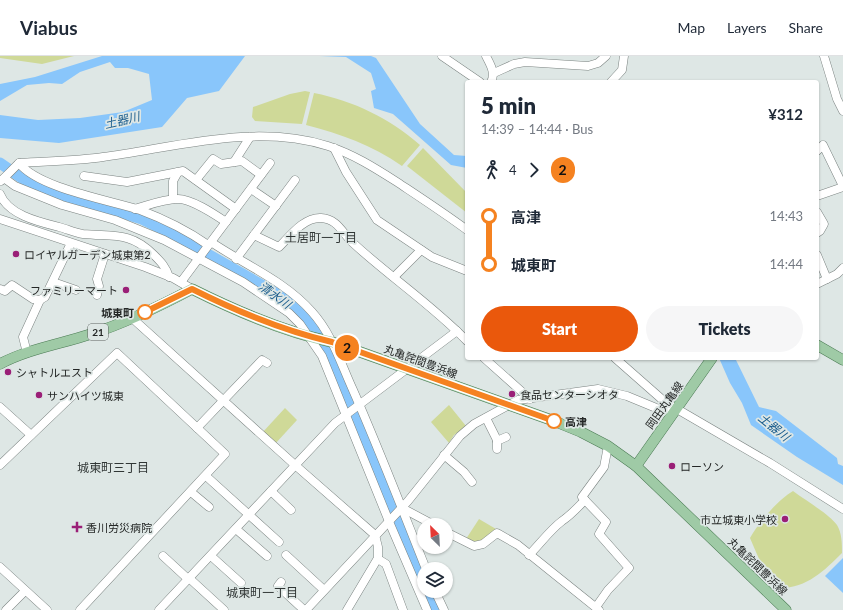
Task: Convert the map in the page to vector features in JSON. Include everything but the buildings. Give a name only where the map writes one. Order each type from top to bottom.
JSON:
[{"type":"main road","name":"丸亀詫間豊浜線","points":[[192,289],[214,301],[310,338],[332,342],[508,405],[581,432],[608,446],[636,466],[786,610]]},
{"type":"main road","name":"21","points":[[0,364],[27,353],[92,334],[132,318],[192,289]]},
{"type":"main road","points":[[819,346],[843,360]]},
{"type":"main road","name":"岡田丸亀線","points":[[636,466],[711,360]]},
{"type":"street","points":[[442,56],[477,80]]},
{"type":"street","points":[[486,56],[494,73],[492,80]]},
{"type":"street","points":[[563,56],[569,64]]},
{"type":"street","points":[[494,73],[514,64],[525,62],[588,66],[598,62],[606,56]]},
{"type":"street","points":[[613,80],[622,70],[624,56]]},
{"type":"street","points":[[824,56],[837,99],[843,111]]},
{"type":"street","points":[[234,162],[250,137]]},
{"type":"street","points":[[427,610],[389,522],[322,356],[310,338],[289,313],[274,301],[199,257],[139,228],[62,205],[15,186],[4,179],[17,164],[102,158],[209,140],[250,137],[294,139],[334,148],[357,157],[443,212],[465,228]]},
{"type":"street","points":[[819,150],[823,145],[843,186],[819,195]]},
{"type":"street","points":[[334,148],[346,172],[377,220],[432,257],[465,270]]},
{"type":"street","points":[[196,180],[213,159],[221,164],[242,161],[261,175]]},
{"type":"street","points":[[181,282],[270,163]]},
{"type":"street","points":[[17,164],[41,179],[134,209],[176,226],[275,280],[312,312],[332,342],[423,562]]},
{"type":"street","points":[[84,176],[127,182],[183,171],[236,209]]},
{"type":"street","points":[[173,199],[173,181],[178,172]]},
{"type":"street","points":[[236,259],[295,180]]},
{"type":"street","points":[[251,188],[276,206]]},
{"type":"street","points":[[0,194],[7,206],[17,213],[51,225],[81,234],[114,235],[138,241],[166,268],[169,277]]},
{"type":"street","points":[[134,209],[173,199],[180,199],[214,213],[226,222]]},
{"type":"street","points":[[819,215],[824,224],[819,230]]},
{"type":"street","points":[[254,235],[279,247],[306,222],[319,218],[334,221],[352,241],[465,339]]},
{"type":"street","points":[[0,219],[169,277],[192,289]]},
{"type":"street","points":[[51,225],[56,239]]},
{"type":"street","points":[[27,353],[23,337],[40,300],[45,297],[53,282],[71,243]]},
{"type":"street","points":[[394,277],[421,250]]},
{"type":"street","points":[[97,295],[99,286],[94,278],[105,254]]},
{"type":"street","points":[[819,260],[827,280]]},
{"type":"street","points":[[819,283],[837,274],[843,268]]},
{"type":"street","points":[[53,282],[76,290]]},
{"type":"street","points":[[0,289],[5,291],[12,285],[33,299],[40,300]]},
{"type":"street","points":[[132,318],[295,466],[375,535],[378,547],[378,559],[347,610]]},
{"type":"street","points":[[159,610],[335,422],[457,331]]},
{"type":"street","points":[[0,465],[117,353],[225,454],[80,610]]},
{"type":"street","points":[[197,428],[262,360],[267,363]]},
{"type":"street","points":[[486,360],[530,398]]},
{"type":"street","points":[[617,360],[665,402],[679,405],[843,509]]},
{"type":"street","points":[[281,582],[278,586],[305,610],[402,508],[465,430],[518,400],[598,389],[626,396],[661,410],[679,405]]},
{"type":"street","points":[[0,407],[31,435]]},
{"type":"street","points":[[486,418],[497,445],[506,438]]},
{"type":"street","points":[[453,536],[474,546],[478,546],[497,533],[518,545],[598,608],[608,590],[629,568],[599,534],[606,522],[582,497],[604,467],[608,446]]},
{"type":"street","points":[[444,455],[464,472],[472,482]]},
{"type":"street","points":[[206,476],[249,515],[272,531],[279,542]]},
{"type":"street","points":[[271,491],[291,510]]},
{"type":"street","points":[[191,492],[209,507]]},
{"type":"street","points":[[529,555],[562,521],[569,518],[585,500]]},
{"type":"street","points":[[402,508],[421,518]]},
{"type":"street","points":[[236,529],[267,556]]},
{"type":"street","points":[[286,555],[324,590]]},
{"type":"street","points":[[162,556],[224,610]]},
{"type":"street","points":[[211,556],[241,583]]},
{"type":"street","points":[[378,559],[386,564],[403,610]]},
{"type":"street","points":[[1,569],[47,610]]},
{"type":"street","points":[[6,610],[25,591]]},
{"type":"street","points":[[439,598],[444,610]]},
{"type":"green space","points":[[0,56],[74,56],[42,64],[0,58]]},
{"type":"green space","points":[[305,91],[310,92],[302,124],[255,121],[252,117],[253,107],[290,94]]},
{"type":"green space","points":[[314,93],[329,96],[370,112],[396,127],[420,145],[402,166],[368,146],[332,132],[306,125]]},
{"type":"green space","points":[[423,148],[465,191],[465,211],[407,166]]},
{"type":"green space","points":[[449,405],[466,426],[454,435],[449,443],[431,422]]},
{"type":"green space","points":[[285,408],[297,420],[275,444],[262,433]]},
{"type":"green space","points":[[793,491],[823,512],[837,525],[841,535],[842,553],[814,578],[788,588],[778,588],[765,571],[750,538],[769,512]]},
{"type":"green space","points":[[479,519],[496,529],[478,544],[466,539]]},
{"type":"water","name":"土器川","points":[[102,56],[245,56],[219,91],[187,98],[162,127],[59,143],[0,138],[0,115],[38,120],[80,118],[123,112],[152,100],[149,74],[128,68],[115,68],[110,62],[80,72],[62,84],[49,83],[27,85],[0,101],[0,84],[35,77]]},
{"type":"water","points":[[320,56],[371,56],[376,58],[420,124],[454,155],[465,156],[465,168],[451,165],[393,114],[374,108],[371,91],[376,89],[371,73],[346,57]]},
{"type":"water","name":"土器川","points":[[720,360],[736,360],[759,407],[776,411],[837,458],[838,464],[843,466],[843,485],[797,457],[751,425],[742,403],[730,383]]},
{"type":"water","points":[[843,558],[843,593],[825,576]]},
{"type":"waterway","name":"清水川","points":[[0,163],[29,183],[41,189],[142,219],[176,236],[283,297],[314,327],[330,357],[417,568]]},
{"type":"waterway","name":"清水川","points":[[429,598],[434,610]]},
{"type":"bus line","name":"2","points":[[145,312],[192,289],[214,301],[310,338],[332,342],[554,421]]},
{"type":"place","name":"ロイヤルガーデン城東第2","points":[[16,254]]},
{"type":"place","name":"ファミリーマート","points":[[126,290]]},
{"type":"place","name":"城東町","points":[[145,312]]},
{"type":"place","name":"シャトルエスト","points":[[8,372]]},
{"type":"place","name":"食品センターシオタ","points":[[512,394]]},
{"type":"place","name":"サンハイツ城東","points":[[39,395]]},
{"type":"place","name":"高津","points":[[554,421]]},
{"type":"place","name":"ローソン","points":[[672,466]]},
{"type":"place","name":"市立城東小学校","points":[[785,519]]},
{"type":"place","name":"香川労災病院","points":[[77,527]]},
{"type":"district","name":"土居町一丁目","points":[[321,237]]},
{"type":"district","name":"城東町三丁目","points":[[113,467]]},
{"type":"district","name":"城東町一丁目","points":[[262,592]]}]
